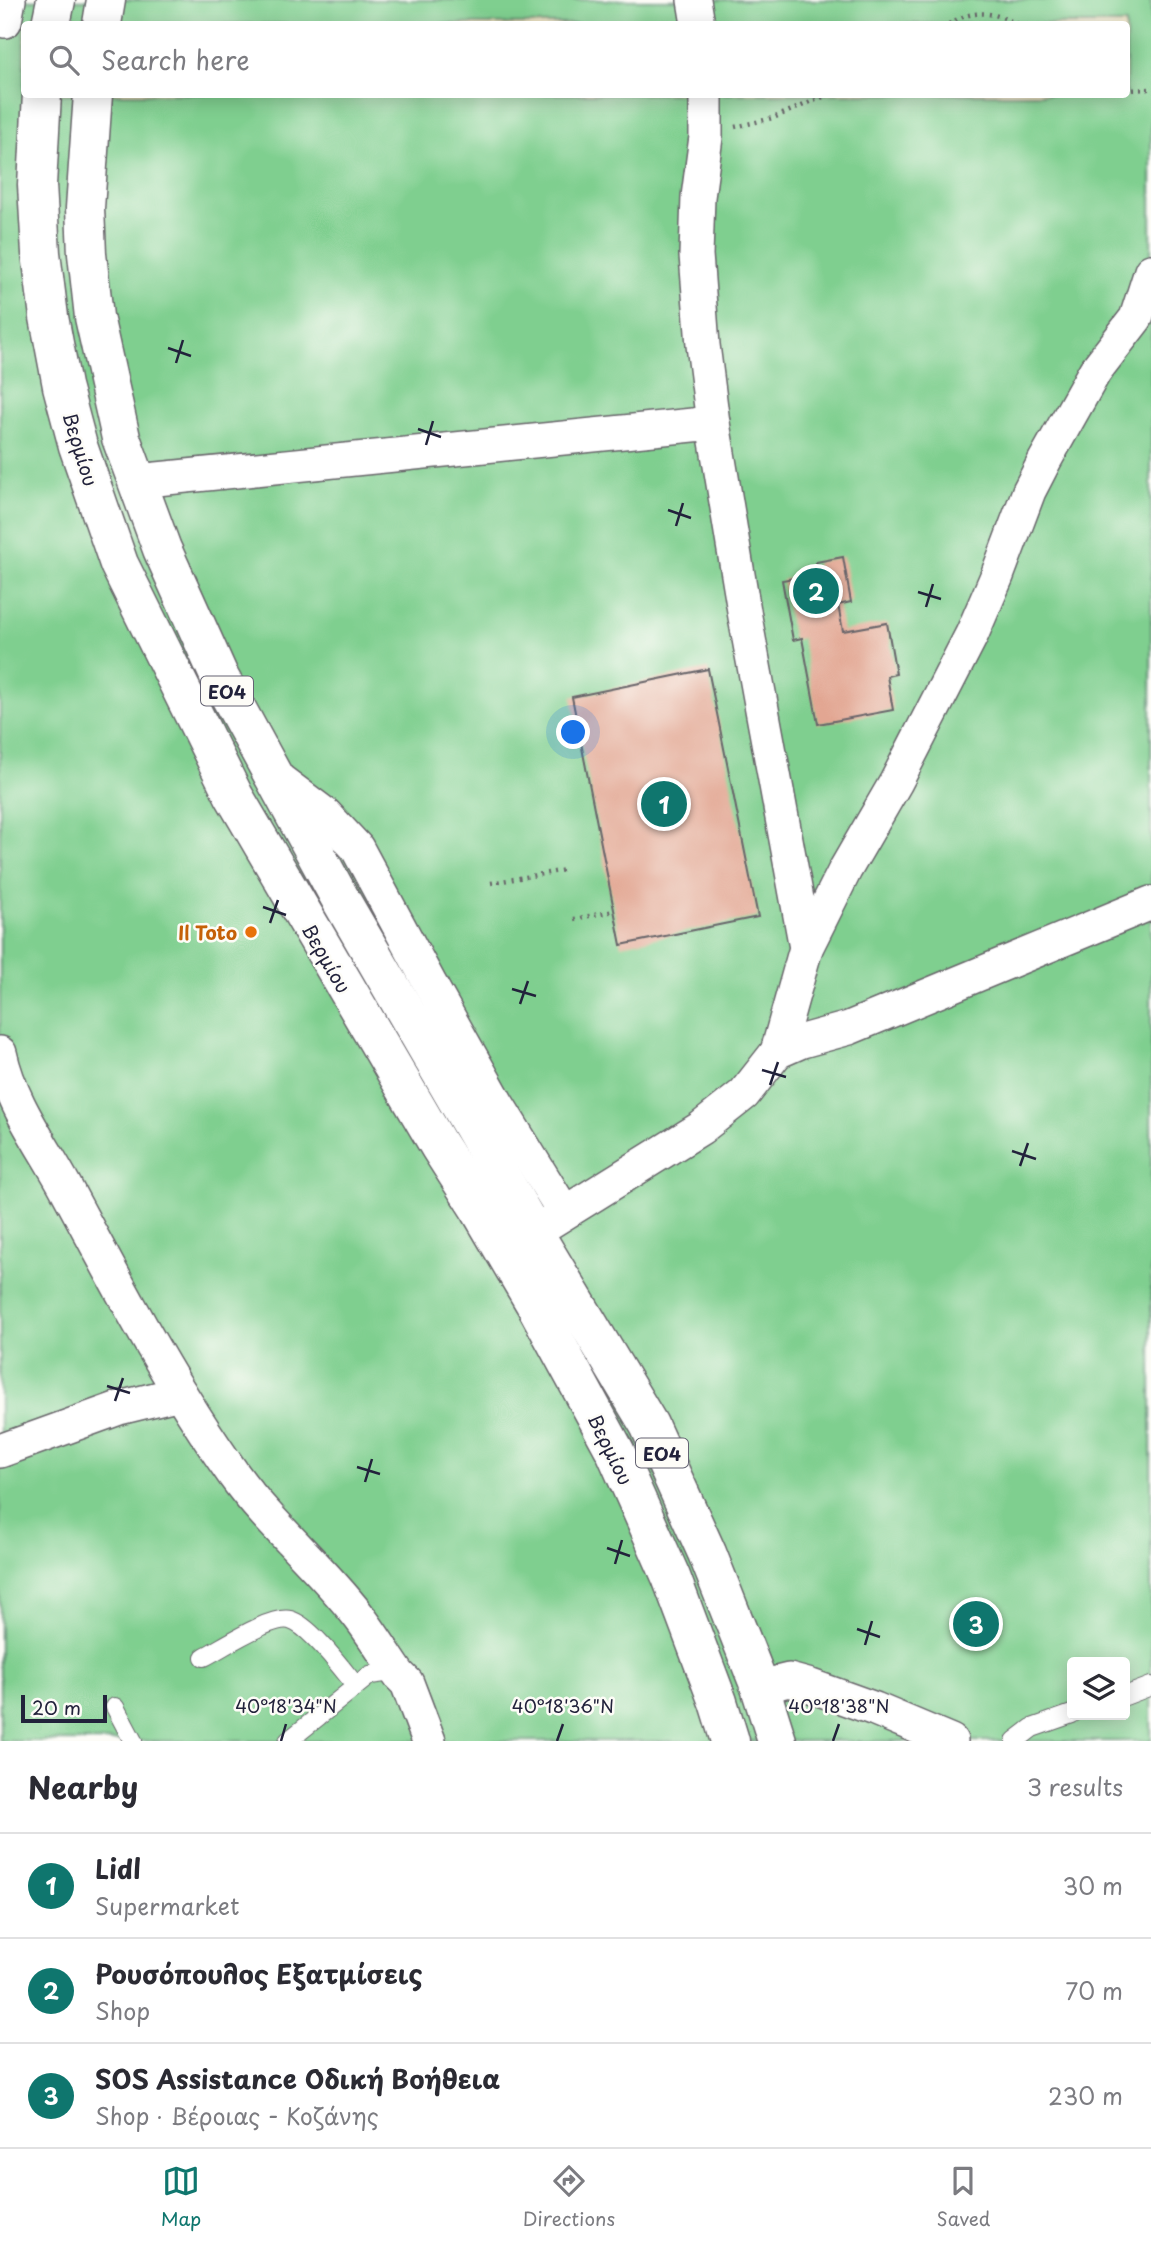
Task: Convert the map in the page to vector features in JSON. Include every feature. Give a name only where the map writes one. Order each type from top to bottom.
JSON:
[{"type":"main road","points":[[52,21],[56,0]]},
{"type":"main road","points":[[102,21],[106,0]]},
{"type":"main road","name":"Βερμίου","points":[[42,98],[37,185],[41,253],[49,317],[62,386],[78,446],[119,565],[234,796],[439,1146],[534,1232],[615,1451],[671,1577],[730,1741]]},
{"type":"main road","name":"Βερμίου","points":[[93,98],[85,208],[94,317],[121,438],[162,549],[220,678],[342,902],[649,1424],[707,1553],[760,1688]]},
{"type":"main road","name":"ΕΟ4","points":[[760,1688],[777,1741]]},
{"type":"street","points":[[694,0],[698,21]]},
{"type":"street","points":[[706,98],[706,138],[698,197],[696,255],[713,423],[745,617],[806,948]]},
{"type":"street","points":[[534,1232],[701,1128],[744,1094],[777,1052],[806,948],[972,634],[1045,460],[1095,371],[1136,318],[1151,271]]},
{"type":"street","points":[[137,481],[713,423]]},
{"type":"street","points":[[777,1052],[802,1041],[849,1028],[1151,903]]},
{"type":"street","points":[[0,1053],[6,1078],[25,1118],[53,1163],[111,1273],[180,1393],[235,1476],[274,1524],[358,1615],[407,1683],[429,1741]]},
{"type":"street","points":[[0,1451],[119,1408],[180,1393]]},
{"type":"street","points":[[760,1688],[789,1680],[811,1686],[876,1709],[951,1741]]},
{"type":"lane","points":[[204,1657],[272,1622],[290,1620],[308,1632],[327,1651],[356,1686]]},
{"type":"lane","points":[[288,1741],[370,1675],[399,1675]]},
{"type":"lane","points":[[1130,1694],[1151,1686]]},
{"type":"lane","points":[[115,1707],[133,1741]]},
{"type":"lane","points":[[1015,1741],[1032,1728],[1067,1716]]},
{"type":"path","points":[[953,21],[964,15],[982,13],[1002,16],[1011,21]]},
{"type":"path","points":[[1130,90],[1151,89]]},
{"type":"path","points":[[706,138],[729,128],[773,118],[820,98]]},
{"type":"path","points":[[491,883],[565,870]]},
{"type":"path","points":[[574,919],[614,911]]},
{"type":"green space","points":[[0,0],[1151,0],[1151,1741],[0,1741]]},
{"type":"building","points":[[843,557],[851,602],[838,605],[843,631],[887,623],[896,674],[887,676],[893,710],[818,724],[802,638],[793,640],[782,580],[818,574],[816,562]]},
{"type":"building","points":[[708,669],[758,917],[621,945],[572,697]]},
{"type":"place","name":"Ρουσόπουλος Εξατμίσεις","points":[[816,591]]},
{"type":"place","name":"Lidl","points":[[664,804]]},
{"type":"place","name":"Il Toto","points":[[251,932]]},
{"type":"place","name":"SOS Assistance Οδική Βοήθεια","points":[[976,1624]]}]
